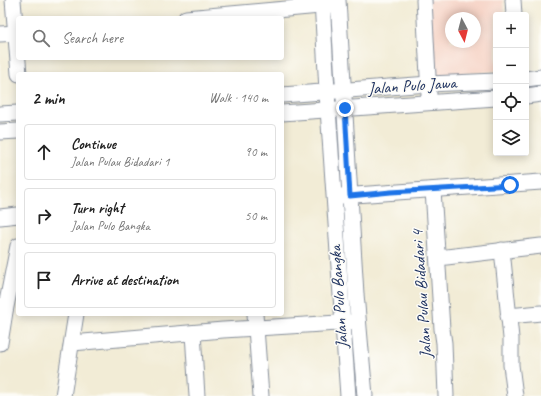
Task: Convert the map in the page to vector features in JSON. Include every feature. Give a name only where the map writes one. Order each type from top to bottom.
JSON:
[{"type":"street","points":[[13,0],[16,25]]},
{"type":"street","points":[[424,0],[430,103]]},
{"type":"street","points":[[513,0],[514,12]]},
{"type":"street","points":[[196,16],[239,7],[338,2]]},
{"type":"street","name":"Jalan Pulo Bangka","points":[[338,2],[350,196],[365,396]]},
{"type":"street","name":"Jalan Pulo Bangka","points":[[322,3],[348,396]]},
{"type":"street","points":[[0,34],[16,33]]},
{"type":"street","points":[[18,60],[19,72]]},
{"type":"street","points":[[529,79],[541,78]]},
{"type":"street","name":"Jalan Pulo Jawa","points":[[284,95],[344,92],[429,84],[493,81]]},
{"type":"street","points":[[529,96],[541,94]]},
{"type":"street","name":"Jalan Pulo Jawa","points":[[284,113],[493,98]]},
{"type":"street","points":[[0,114],[16,113]]},
{"type":"street","points":[[0,132],[16,130]]},
{"type":"street","points":[[334,196],[541,182]]},
{"type":"street","name":"Jalan Pulau Bidadari 4","points":[[433,190],[444,342],[446,396]]},
{"type":"street","points":[[0,217],[16,215]]},
{"type":"street","points":[[438,258],[541,246]]},
{"type":"street","points":[[502,250],[511,338],[511,365],[515,396]]},
{"type":"street","points":[[0,343],[16,256]]},
{"type":"street","points":[[508,316],[541,313]]},
{"type":"street","points":[[63,396],[76,316]]},
{"type":"street","points":[[72,343],[193,333],[256,321],[359,322]]},
{"type":"street","points":[[256,321],[261,396]]},
{"type":"street","points":[[193,333],[197,396]]},
{"type":"shaded area","points":[[428,0],[503,0],[504,12],[493,12],[493,71],[435,76]]},
{"type":"route","points":[[345,108],[350,196],[510,185]]}]
